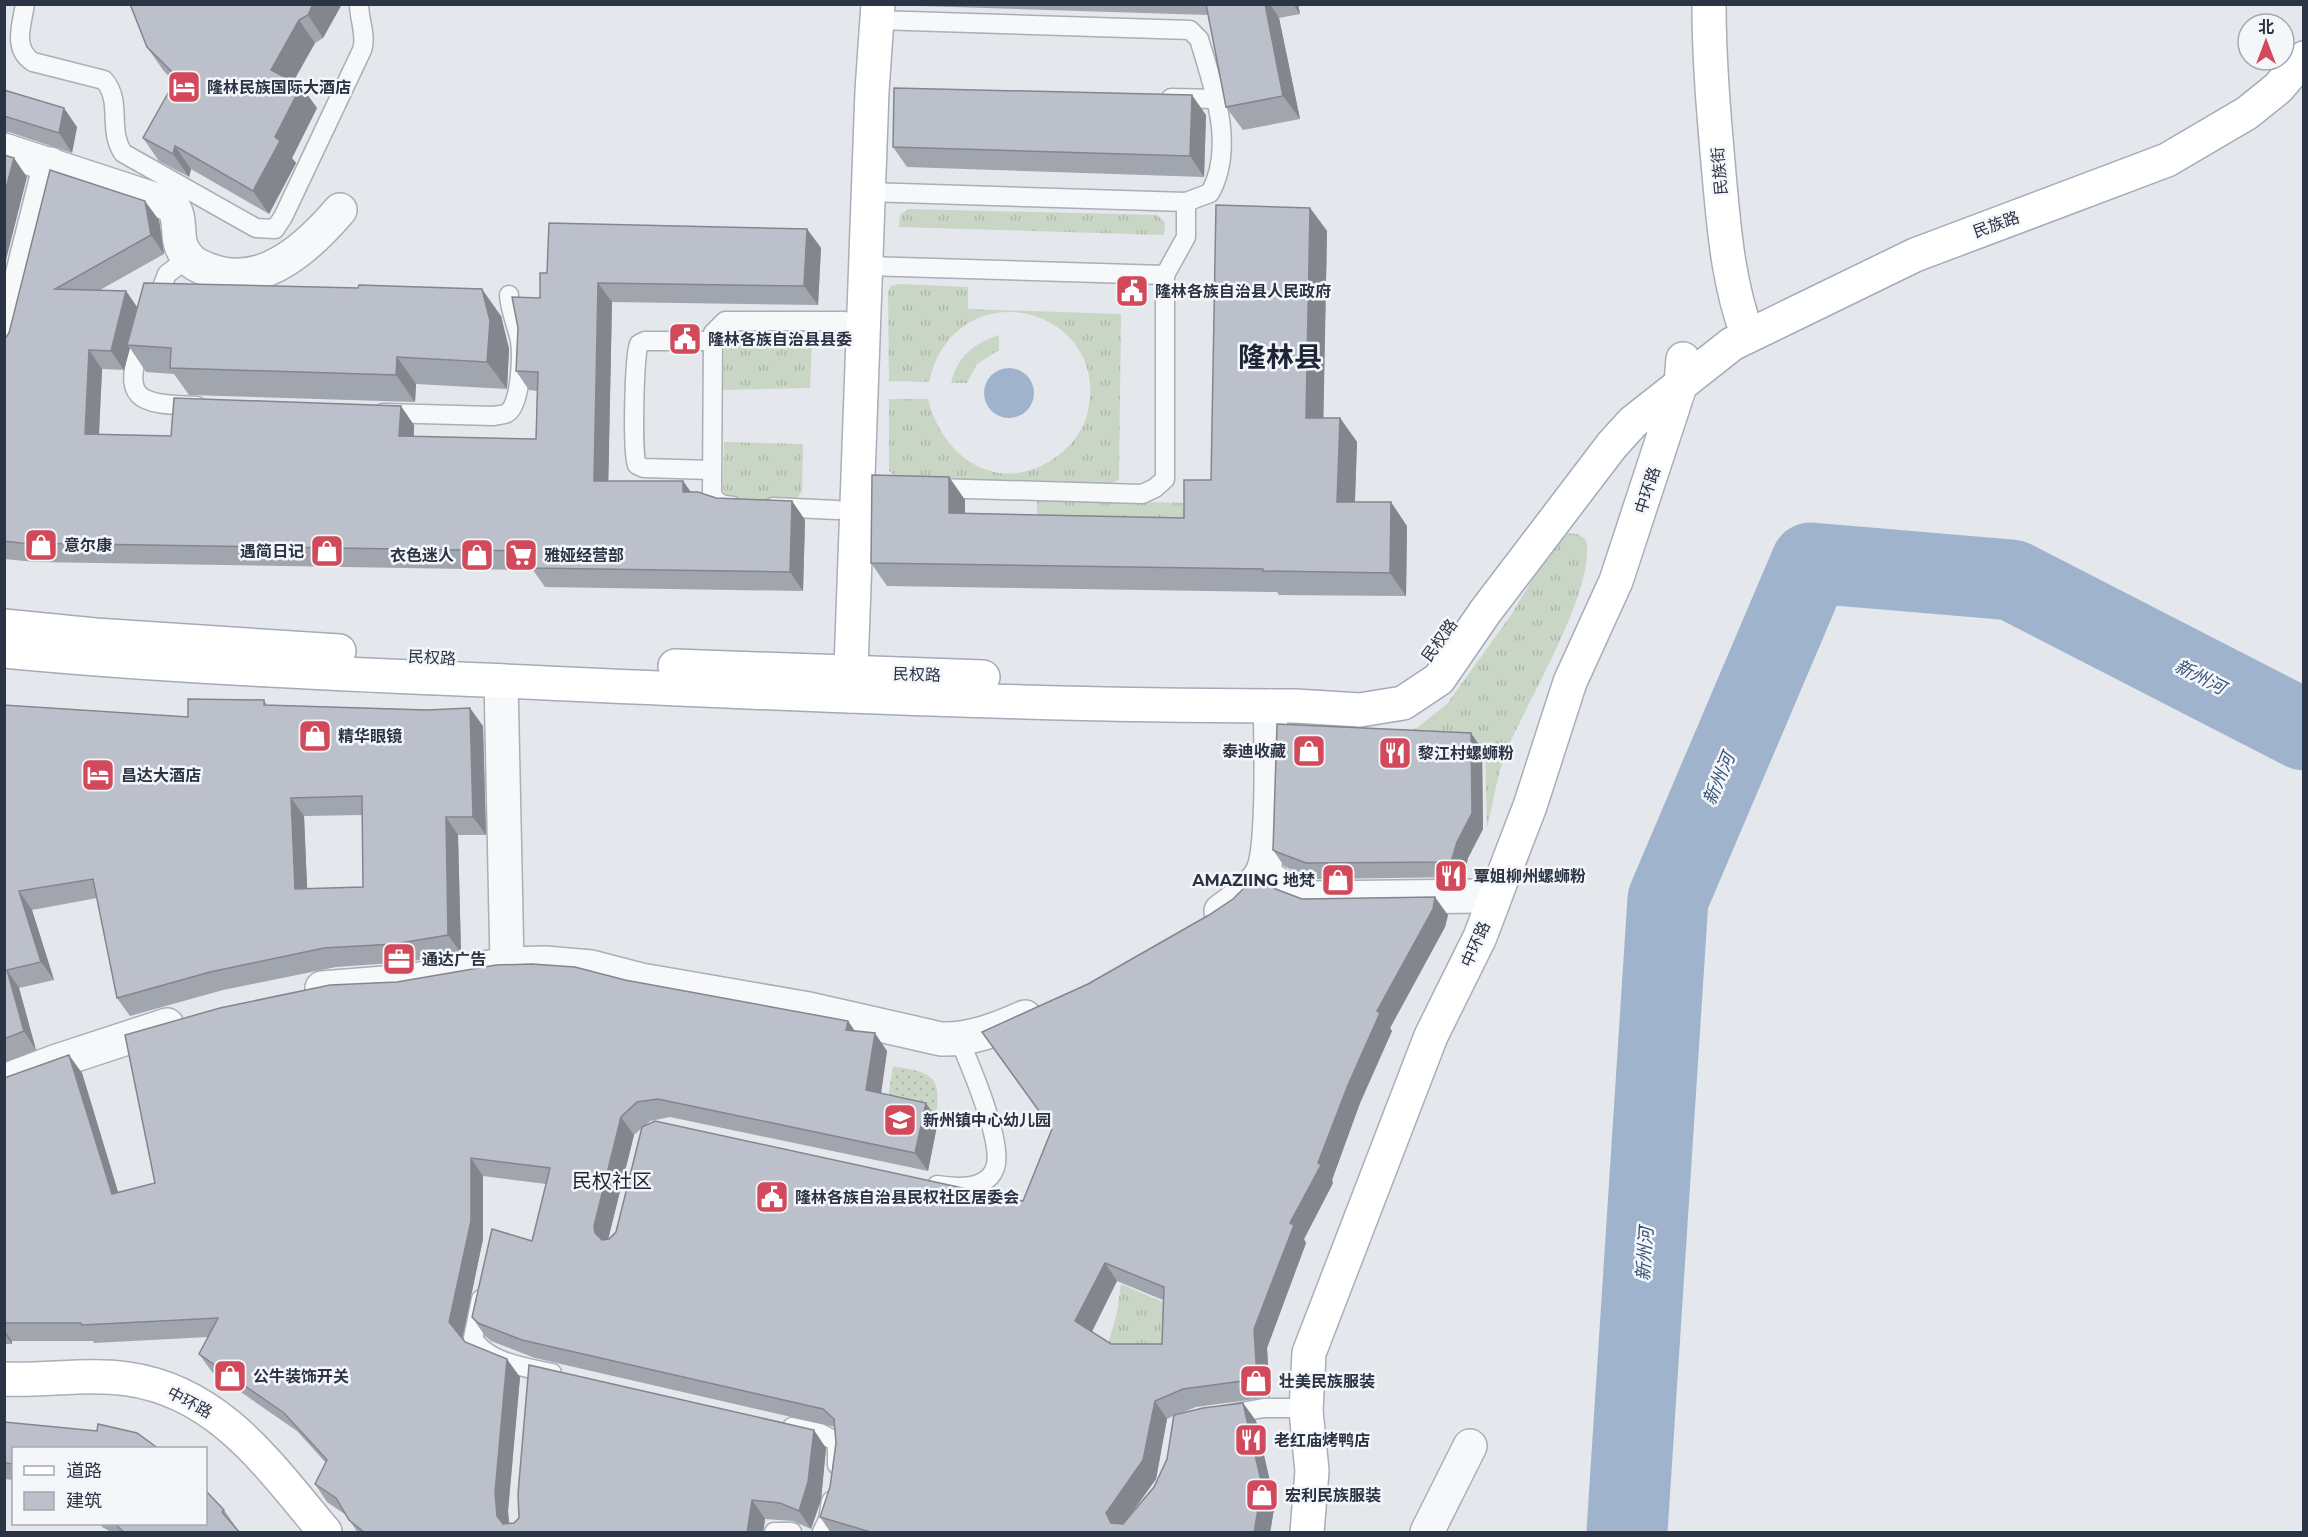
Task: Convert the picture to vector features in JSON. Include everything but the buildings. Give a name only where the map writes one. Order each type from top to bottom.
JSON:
[{"type":"main road","name":"民族街","points":[[1709,4],[1715,128],[1726,249],[1754,322]]},
{"type":"main road","name":"民族街","points":[[1728,4],[1754,322]]},
{"type":"main road","points":[[840,684],[857,494],[868,192],[881,91],[871,10]]},
{"type":"main road","points":[[857,494],[845,321],[871,10]]},
{"type":"main road","name":"民族路","points":[[1754,322],[1915,255],[2167,160],[2247,113],[2278,88],[2304,58]]},
{"type":"main road","name":"民族路","points":[[1672,379],[1711,358],[1754,322],[1908,240],[2156,148],[2198,126],[2270,72]]},
{"type":"main road","name":"民权路","points":[[4,651],[265,670],[501,681],[1363,688],[1398,680],[1424,663],[1527,520],[1600,432],[1625,405],[1672,379]]},
{"type":"main road","name":"民权路","points":[[4,626],[95,636],[840,684],[1360,711],[1403,703],[1438,679],[1485,612],[1612,445],[1672,379]]},
{"type":"main road","name":"中环路","points":[[1294,1533],[1298,1472],[1292,1408],[1296,1353],[1338,1237],[1418,1032],[1481,896],[1520,797],[1558,679],[1603,578],[1672,379]]},
{"type":"main road","name":"中环路","points":[[1307,1533],[1312,1471],[1306,1411],[1309,1353],[1431,1036],[1480,937],[1530,806],[1570,681],[1616,581],[1672,379]]},
{"type":"main road","name":"中环路","points":[[4,1379],[128,1379],[164,1388],[201,1404],[258,1450],[325,1533]]},
{"type":"main road","name":"中环路","points":[[4,1388],[128,1393],[159,1400],[194,1414],[224,1435],[249,1459],[305,1533]]},
{"type":"street","points":[[4,150],[172,205],[179,218],[180,247],[188,258],[203,269],[229,277],[249,276],[269,269],[292,255],[321,232],[340,210]]},
{"type":"street","points":[[4,347],[50,164]]},
{"type":"street","points":[[501,681],[507,964]]},
{"type":"street","points":[[1193,928],[1234,902],[1262,873],[1268,831],[1270,706]]},
{"type":"street","points":[[1262,873],[1279,885],[1314,898],[1481,896]]},
{"type":"street","points":[[295,993],[340,985],[409,981],[507,964],[545,963],[591,967],[641,980],[873,1022],[921,1035],[959,1039],[996,1030],[1050,1005]]},
{"type":"street","points":[[4,1081],[147,1030],[199,1016]]},
{"type":"street","points":[[1427,1533],[1470,1446]]},
{"type":"lane","points":[[25,4],[19,45],[25,57],[33,62],[104,80],[112,89],[115,101],[115,142],[123,153],[256,228],[266,230],[275,229],[284,218],[362,50],[365,41],[359,21],[359,4]]},
{"type":"lane","points":[[868,192],[1186,202],[1210,193],[1218,180],[1220,116],[1199,39],[1190,30],[871,10]]},
{"type":"lane","points":[[1159,97],[1217,99]]},
{"type":"lane","points":[[912,487],[1142,494],[1155,489],[1165,479],[1165,275],[1186,237],[1186,202]]},
{"type":"lane","points":[[188,258],[167,274],[161,286],[137,354],[134,373],[135,390],[141,399],[155,405],[214,407]]},
{"type":"lane","points":[[866,266],[1165,275]]},
{"type":"lane","points":[[365,412],[494,416],[507,413],[514,406],[518,394],[520,343],[510,313],[509,296]]},
{"type":"lane","points":[[845,321],[725,321],[717,327],[712,341],[712,494],[715,501],[721,505],[857,494]]},
{"type":"lane","points":[[711,470],[644,468],[637,465],[634,459],[634,428],[639,344],[645,341],[712,341]]},
{"type":"lane","points":[[916,1180],[949,1187],[970,1187],[985,1180],[994,1170],[997,1156],[994,1141],[976,1079],[959,1039]]},
{"type":"lane","points":[[484,1287],[472,1338],[476,1344],[493,1356],[532,1369],[574,1378]]},
{"type":"lane","points":[[530,1392],[532,1369]]},
{"type":"lane","points":[[1211,1417],[1264,1408],[1292,1408]]},
{"type":"lane","points":[[776,1423],[820,1433],[837,1442],[839,1454],[828,1520],[822,1533]]},
{"type":"lane","points":[[774,1533],[792,1533]]},
{"type":"green space","points":[[908,209],[1157,215],[1165,223],[1164,235],[899,227],[900,215]]},
{"type":"green space","points":[[900,284],[968,287],[968,309],[1121,314],[1119,480],[1111,483],[900,480],[889,471],[889,399],[928,399],[934,417],[954,449],[983,469],[1001,473],[1019,473],[1048,463],[1070,445],[1081,429],[1088,411],[1089,375],[1077,346],[1055,325],[1027,314],[997,313],[968,323],[944,346],[929,382],[889,381],[888,292],[891,286]]},
{"type":"green space","points":[[797,332],[812,341],[810,388],[723,390],[724,336]]},
{"type":"green space","points":[[999,335],[999,350],[977,364],[967,383],[951,383],[962,358],[968,352],[982,342]]},
{"type":"green space","points":[[724,442],[803,444],[802,491],[797,499],[732,500],[725,497],[723,487]]},
{"type":"green space","points":[[1037,500],[1192,503],[1192,535],[1037,532]]},
{"type":"green space","points":[[1565,533],[1578,534],[1586,540],[1587,561],[1581,586],[1558,646],[1506,752],[1487,828],[1485,747],[1373,740],[1395,736],[1417,728],[1447,704],[1511,615],[1550,550]]},
{"type":"green space","points":[[893,1066],[916,1071],[931,1078],[937,1091],[936,1116],[887,1105]]},
{"type":"green space","points":[[1121,1284],[1174,1307],[1170,1356],[1107,1348],[1117,1313]]},
{"type":"water","points":[[1009,368],[1023,372],[1030,379],[1034,393],[1030,407],[1023,414],[1009,418],[995,414],[988,407],[984,393],[988,379],[995,372]]},
{"type":"waterway","name":"新州河","points":[[1627,1532],[1668,899],[1811,563],[2012,580],[2304,730]]},
{"type":"place","name":"隆林民族国际大酒店","points":[[184,87]]},
{"type":"place","name":"隆林各族自治县人民政府","points":[[1132,291]]},
{"type":"place","name":"隆林各族自治县县委","points":[[685,339]]},
{"type":"place","name":"意尔康","points":[[41,545]]},
{"type":"place","name":"遇简日记","points":[[327,551]]},
{"type":"place","name":"衣色迷人","points":[[477,555]]},
{"type":"place","name":"雅娅经营部","points":[[521,555]]},
{"type":"place","name":"精华眼镜","points":[[315,736]]},
{"type":"place","name":"泰迪收藏","points":[[1309,751]]},
{"type":"place","name":"黎江村螺蛳粉","points":[[1395,753]]},
{"type":"place","name":"昌达大酒店","points":[[98,775]]},
{"type":"place","name":"覃姐柳州螺蛳粉","points":[[1451,876]]},
{"type":"place","name":"AMAZIING 地梵","points":[[1338,880]]},
{"type":"place","name":"通达广告","points":[[399,959]]},
{"type":"place","name":"新州镇中心幼儿园","points":[[900,1120]]},
{"type":"place","name":"隆林各族自治县民权社区居委会","points":[[772,1197]]},
{"type":"place","name":"公牛装饰开关","points":[[230,1376]]},
{"type":"place","name":"壮美民族服装","points":[[1256,1381]]},
{"type":"place","name":"老红庙烤鸭店","points":[[1251,1440]]},
{"type":"place","name":"宏利民族服装","points":[[1262,1495]]},
{"type":"district","name":"隆林县","points":[[1280,357]]},
{"type":"district","name":"民权社区","points":[[612,1181]]}]
